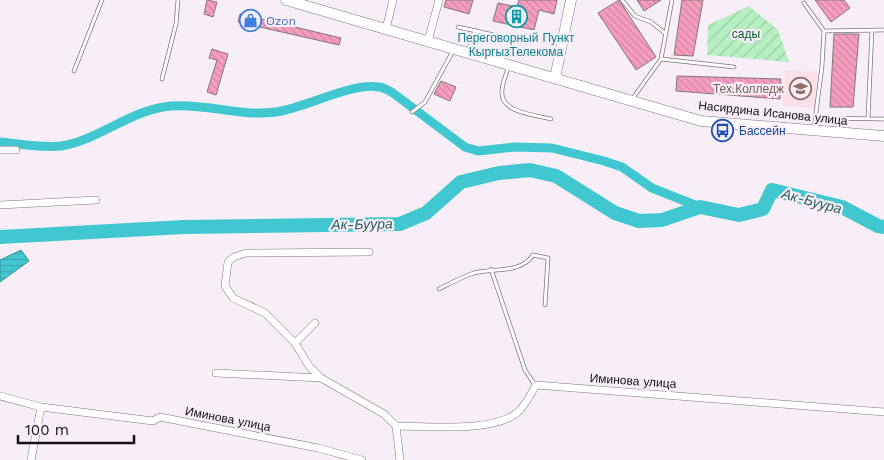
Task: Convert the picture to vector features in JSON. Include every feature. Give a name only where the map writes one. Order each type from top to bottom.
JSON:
[{"type":"main road","name":"Насирдина Исанова улица","points":[[286,0],[301,2],[386,29],[701,121],[884,136]]},
{"type":"main road","points":[[555,78],[571,0]]},
{"type":"street","points":[[386,29],[393,0]]},
{"type":"street","points":[[428,41],[439,0]]},
{"type":"street","points":[[0,150],[16,150]]},
{"type":"street","points":[[0,205],[96,200]]},
{"type":"street","points":[[369,252],[246,253],[234,257],[228,262],[225,286],[233,298],[265,312],[295,343],[309,366],[321,378],[384,414],[396,426],[400,460]]},
{"type":"street","points":[[295,343],[315,323]]},
{"type":"street","points":[[216,374],[321,378]]},
{"type":"street","points":[[396,426],[493,424],[518,413],[536,385]]},
{"type":"street","name":"Иминова улица","points":[[536,385],[884,412]]},
{"type":"street","name":"Иминова улица","points":[[0,396],[41,407],[153,421],[160,417],[318,448],[362,460]]},
{"type":"street","points":[[31,460],[41,407]]},
{"type":"lane","points":[[74,71],[102,0]]},
{"type":"lane","points":[[162,79],[176,24],[178,0]]},
{"type":"lane","points":[[622,0],[635,16],[651,22],[666,34]]},
{"type":"lane","points":[[632,100],[661,58],[672,0]]},
{"type":"lane","points":[[804,4],[824,31],[814,131]]},
{"type":"lane","points":[[458,27],[517,40]]},
{"type":"lane","points":[[468,53],[475,30]]},
{"type":"lane","points":[[868,118],[872,30]]},
{"type":"lane","points":[[824,31],[884,30]]},
{"type":"lane","points":[[412,112],[425,102],[454,49]]},
{"type":"lane","points":[[661,58],[734,66]]},
{"type":"lane","points":[[508,65],[501,93],[504,102],[512,109],[551,119]]},
{"type":"lane","points":[[815,118],[884,119]]},
{"type":"lane","points":[[439,289],[470,274],[491,269],[514,269],[529,261],[533,255],[548,258],[544,305]]},
{"type":"lane","points":[[491,269],[525,370],[536,385]]},
{"type":"shaded area","name":"Тех.Колледж","points":[[785,70],[817,72],[815,108],[782,106]]},
{"type":"green space","name":"сады","points":[[749,6],[778,30],[789,62],[707,55],[708,25]]},
{"type":"water","points":[[21,250],[29,261],[0,282],[0,260]]},
{"type":"building","points":[[207,0],[217,2],[213,17],[204,14]]},
{"type":"building","points":[[446,0],[473,0],[469,14],[444,7]]},
{"type":"building","name":"Переговорный Пункт КыргызТелекома","points":[[519,0],[557,0],[554,14],[539,10],[534,30],[493,21],[498,3],[517,7]]},
{"type":"building","points":[[619,0],[656,57],[636,70],[598,13]]},
{"type":"building","points":[[637,0],[661,0],[644,11]]},
{"type":"building","points":[[682,0],[703,0],[693,56],[674,55]]},
{"type":"building","points":[[815,0],[844,0],[850,8],[831,22]]},
{"type":"building","points":[[240,14],[341,38],[339,45],[238,22]]},
{"type":"building","points":[[834,34],[859,34],[853,107],[830,107]]},
{"type":"building","points":[[212,49],[228,54],[216,95],[207,92],[217,60],[209,58]]},
{"type":"building","points":[[677,76],[781,79],[780,99],[676,91]]},
{"type":"building","points":[[441,81],[456,87],[450,101],[434,94]]},
{"type":"waterway","points":[[0,142],[38,146],[61,146],[89,138],[129,118],[157,108],[197,106],[250,113],[276,112],[288,110],[356,88],[379,87],[393,93],[465,147],[478,151],[515,147],[552,148],[604,161],[622,167],[652,188],[700,207]]},
{"type":"waterway","name":"Ак-Буура","points":[[0,237],[184,227],[400,224],[426,213],[461,182],[499,173],[530,170],[556,176],[615,213],[639,221],[662,220],[700,207],[739,215],[763,209],[772,190],[842,207],[878,226],[884,227]]},
{"type":"place","name":"Переговорный Пункт КыргызТелекома","points":[[516,17]]},
{"type":"place","name":"Ozon","points":[[250,21]]},
{"type":"place","name":"Тех.Колледж","points":[[800,89]]},
{"type":"place","name":"Бассейн","points":[[723,131]]}]
